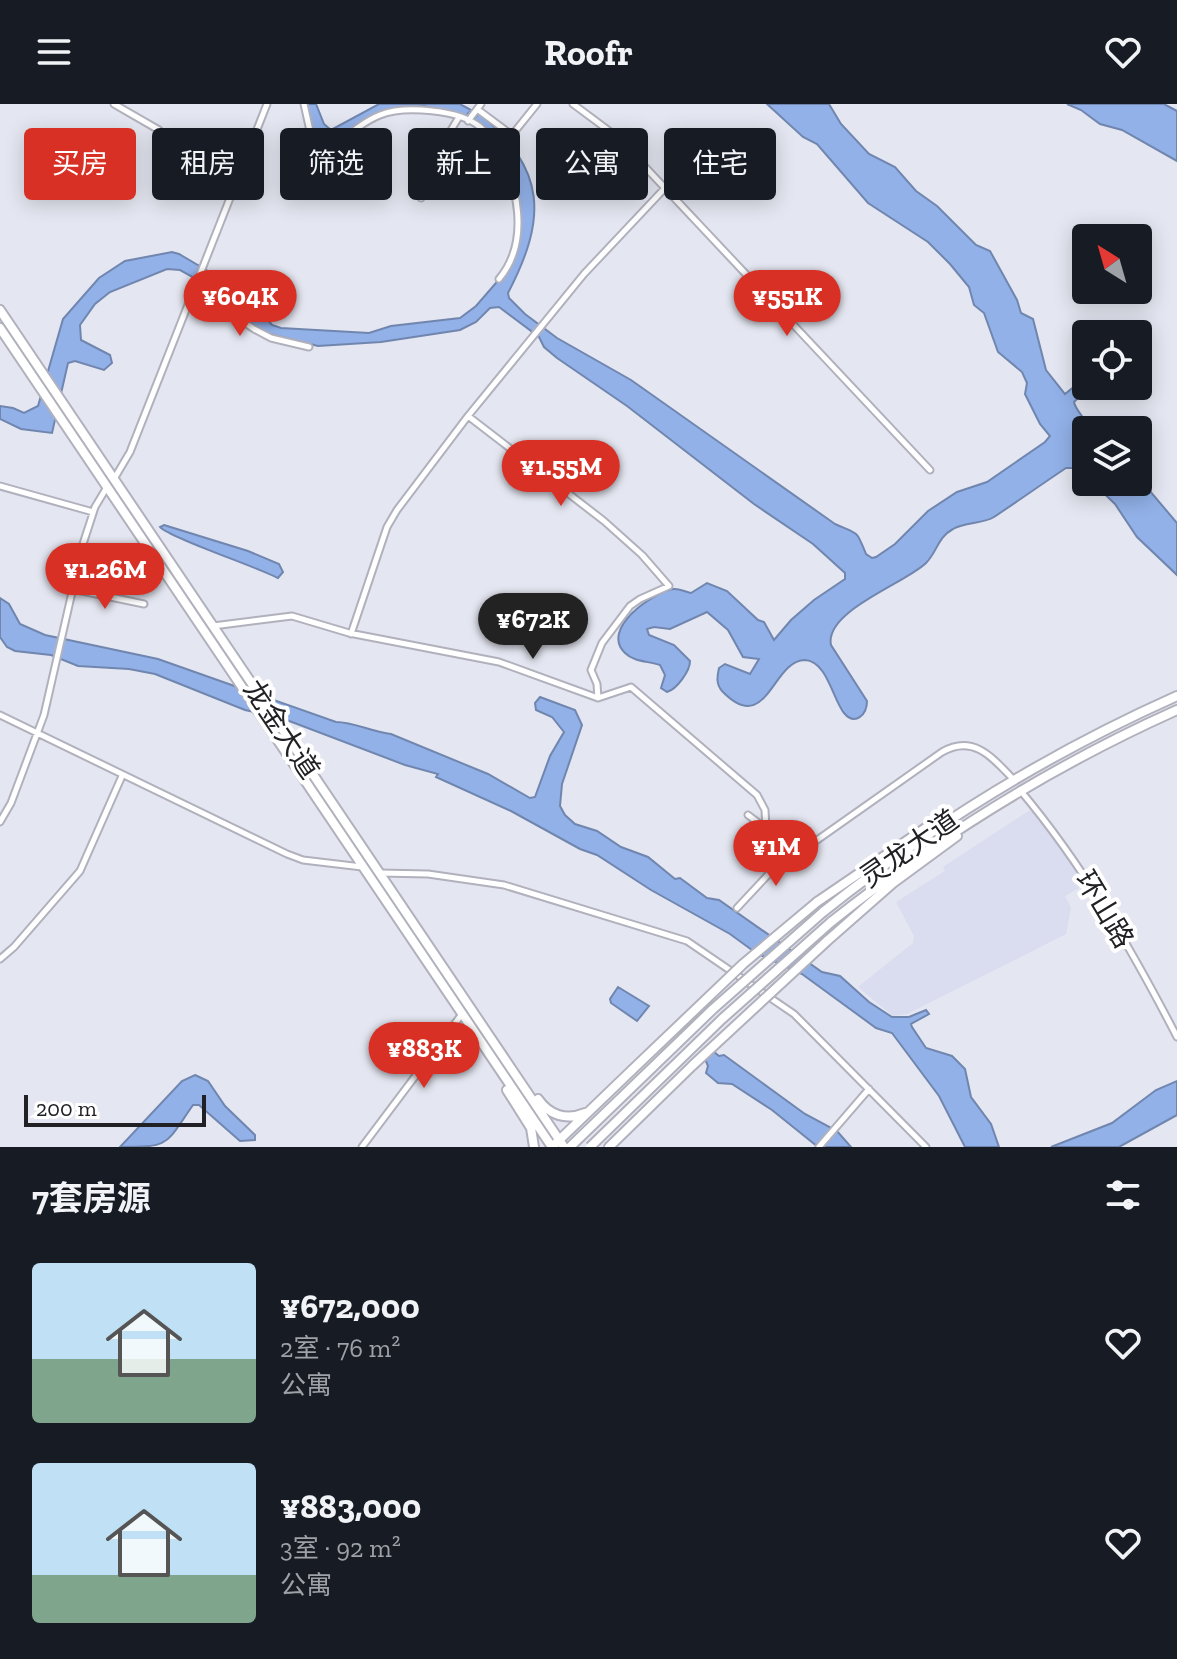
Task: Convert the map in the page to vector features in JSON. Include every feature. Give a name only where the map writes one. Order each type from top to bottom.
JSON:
[{"type":"main road","name":"龙金大道","points":[[0,310],[562,1143]]},
{"type":"main road","name":"龙金大道","points":[[0,328],[552,1147]]},
{"type":"main road","name":"灵龙大道","points":[[570,1147],[713,1009],[823,912],[896,856],[1013,779],[1177,696]]},
{"type":"main road","name":"灵龙大道","points":[[590,1147],[733,1009],[831,922],[903,866],[1020,790],[1177,710]]},
{"type":"main road","points":[[552,1147],[562,1143],[592,1108],[743,964],[817,902],[905,841],[994,790]]},
{"type":"main road","points":[[611,1145],[693,1065],[874,899],[990,808]]},
{"type":"main road","points":[[495,1045],[511,1059],[549,1111],[569,1117],[584,1114],[592,1108]]},
{"type":"main road","points":[[489,1054],[531,1128],[534,1147]]},
{"type":"street","points":[[114,104],[156,128]]},
{"type":"street","points":[[114,479],[130,452],[267,104]]},
{"type":"street","points":[[304,104],[312,140],[330,150],[366,122],[385,113],[427,109],[459,117],[486,133],[511,175],[517,195],[517,235],[506,270],[499,279]]},
{"type":"street","points":[[468,121],[479,106],[512,135],[537,104]]},
{"type":"street","points":[[573,104],[616,136],[664,187]]},
{"type":"street","points":[[452,128],[459,117]]},
{"type":"street","points":[[351,634],[390,521],[468,416],[584,274],[664,189]]},
{"type":"street","points":[[676,200],[930,470]]},
{"type":"street","points":[[197,281],[254,329],[271,338],[309,347]]},
{"type":"street","points":[[468,416],[604,521],[642,555],[669,586],[636,601],[602,643],[591,670],[597,684],[598,698]]},
{"type":"street","points":[[0,486],[93,512]]},
{"type":"street","points":[[0,822],[9,808],[50,696],[72,589],[93,512],[107,487]]},
{"type":"street","points":[[72,589],[144,604]]},
{"type":"street","points":[[213,626],[289,616],[351,634],[499,662],[598,698],[626,687],[635,689],[757,795],[765,810],[766,829]]},
{"type":"street","points":[[0,715],[287,854],[303,860],[363,867]]},
{"type":"street","points":[[748,815],[793,848],[808,848],[942,752],[955,746],[970,745],[982,750],[1013,779]]},
{"type":"street","points":[[0,959],[80,871],[122,776]]},
{"type":"street","name":"环山路","points":[[1020,790],[1080,867],[1177,1037]]},
{"type":"street","points":[[737,908],[793,848]]},
{"type":"street","points":[[379,873],[397,871],[504,885],[687,941],[786,1007],[926,1147]]},
{"type":"street","points":[[362,1147],[462,1014]]},
{"type":"street","points":[[819,1147],[869,1089]]},
{"type":"shaded area","points":[[1030,810],[1045,823],[1086,884],[1065,896],[1071,908],[1066,934],[907,1014],[893,1016],[858,987],[913,943],[914,936],[896,902]]},
{"type":"water","points":[[306,104],[316,104],[329,128],[312,128]]},
{"type":"water","points":[[379,104],[460,104],[471,110],[466,116],[424,106],[383,111],[355,128],[335,128]]},
{"type":"water","points":[[767,104],[829,104],[841,124],[869,154],[895,167],[916,191],[937,206],[976,245],[990,251],[1021,313],[1033,319],[1046,370],[1065,394],[1072,388],[1072,400],[1076,400],[1076,408],[1082,416],[1072,416],[1072,468],[1066,468],[994,517],[953,529],[944,536],[926,563],[853,609],[840,621],[832,633],[831,645],[867,701],[865,711],[856,719],[844,713],[819,667],[805,660],[794,663],[784,671],[759,702],[749,706],[737,703],[720,688],[719,668],[725,664],[750,674],[759,659],[743,657],[728,630],[707,612],[670,629],[647,629],[649,635],[674,645],[690,661],[679,684],[667,692],[661,688],[665,675],[660,665],[637,660],[625,653],[619,644],[619,633],[624,623],[642,605],[664,592],[675,589],[691,593],[707,583],[727,591],[764,622],[774,640],[814,600],[845,579],[845,573],[813,544],[557,358],[544,347],[539,337],[499,307],[490,308],[476,322],[460,330],[381,342],[318,346],[262,332],[200,281],[180,270],[167,269],[110,292],[95,304],[80,325],[81,340],[110,355],[112,363],[104,370],[75,361],[68,363],[52,433],[21,429],[0,419],[0,406],[24,413],[38,406],[63,319],[99,278],[125,261],[172,252],[179,254],[213,274],[262,313],[272,325],[281,328],[369,333],[391,326],[460,318],[476,306],[509,268],[520,213],[520,159],[534,196],[534,218],[521,266],[508,293],[509,298],[557,338],[631,380],[835,524],[856,534],[866,554],[876,557],[895,544],[928,511],[957,492],[987,482],[1050,436],[1040,424],[1025,394],[1027,383],[1022,372],[998,352],[984,313],[974,305],[969,287],[950,264],[928,242],[868,203],[817,144],[803,137]]},
{"type":"water","points":[[1067,104],[1164,104],[1177,111],[1177,161],[1122,130],[1100,124]]},
{"type":"water","points":[[479,113],[495,128],[484,128],[473,120]]},
{"type":"water","points":[[1152,494],[1177,523],[1177,575],[1137,537],[1107,496],[1152,496]]},
{"type":"water","points":[[164,525],[248,551],[279,564],[283,572],[278,578],[179,538],[160,527]]},
{"type":"water","points":[[0,598],[9,604],[20,624],[45,635],[158,659],[336,722],[391,734],[488,774],[530,798],[535,797],[550,756],[564,732],[552,717],[536,710],[535,703],[540,697],[575,710],[582,725],[562,784],[560,806],[565,815],[575,824],[597,831],[621,847],[648,857],[675,879],[680,878],[707,898],[719,900],[822,972],[840,976],[869,1002],[892,1017],[909,1017],[926,1010],[929,1014],[911,1024],[912,1027],[926,1048],[952,1056],[965,1069],[971,1097],[991,1124],[999,1147],[965,1147],[939,1096],[892,1033],[876,1028],[802,974],[756,953],[730,934],[651,890],[597,855],[436,777],[438,774],[405,765],[284,719],[245,710],[155,674],[78,666],[51,655],[15,651],[7,647],[0,637]]},
{"type":"water","points":[[618,987],[649,1006],[637,1021],[611,1003],[610,999]]},
{"type":"water","points":[[713,1051],[719,1056],[724,1055],[805,1114],[837,1131],[851,1147],[818,1147],[772,1110],[732,1084],[718,1083],[706,1073],[708,1066],[705,1059]]},
{"type":"water","points":[[195,1075],[208,1081],[225,1106],[255,1135],[255,1140],[240,1141],[199,1105],[193,1105],[165,1141],[149,1146],[120,1147],[182,1081]]},
{"type":"water","points":[[1177,1081],[1177,1115],[1119,1147],[1051,1147],[1112,1123],[1156,1090]]}]
